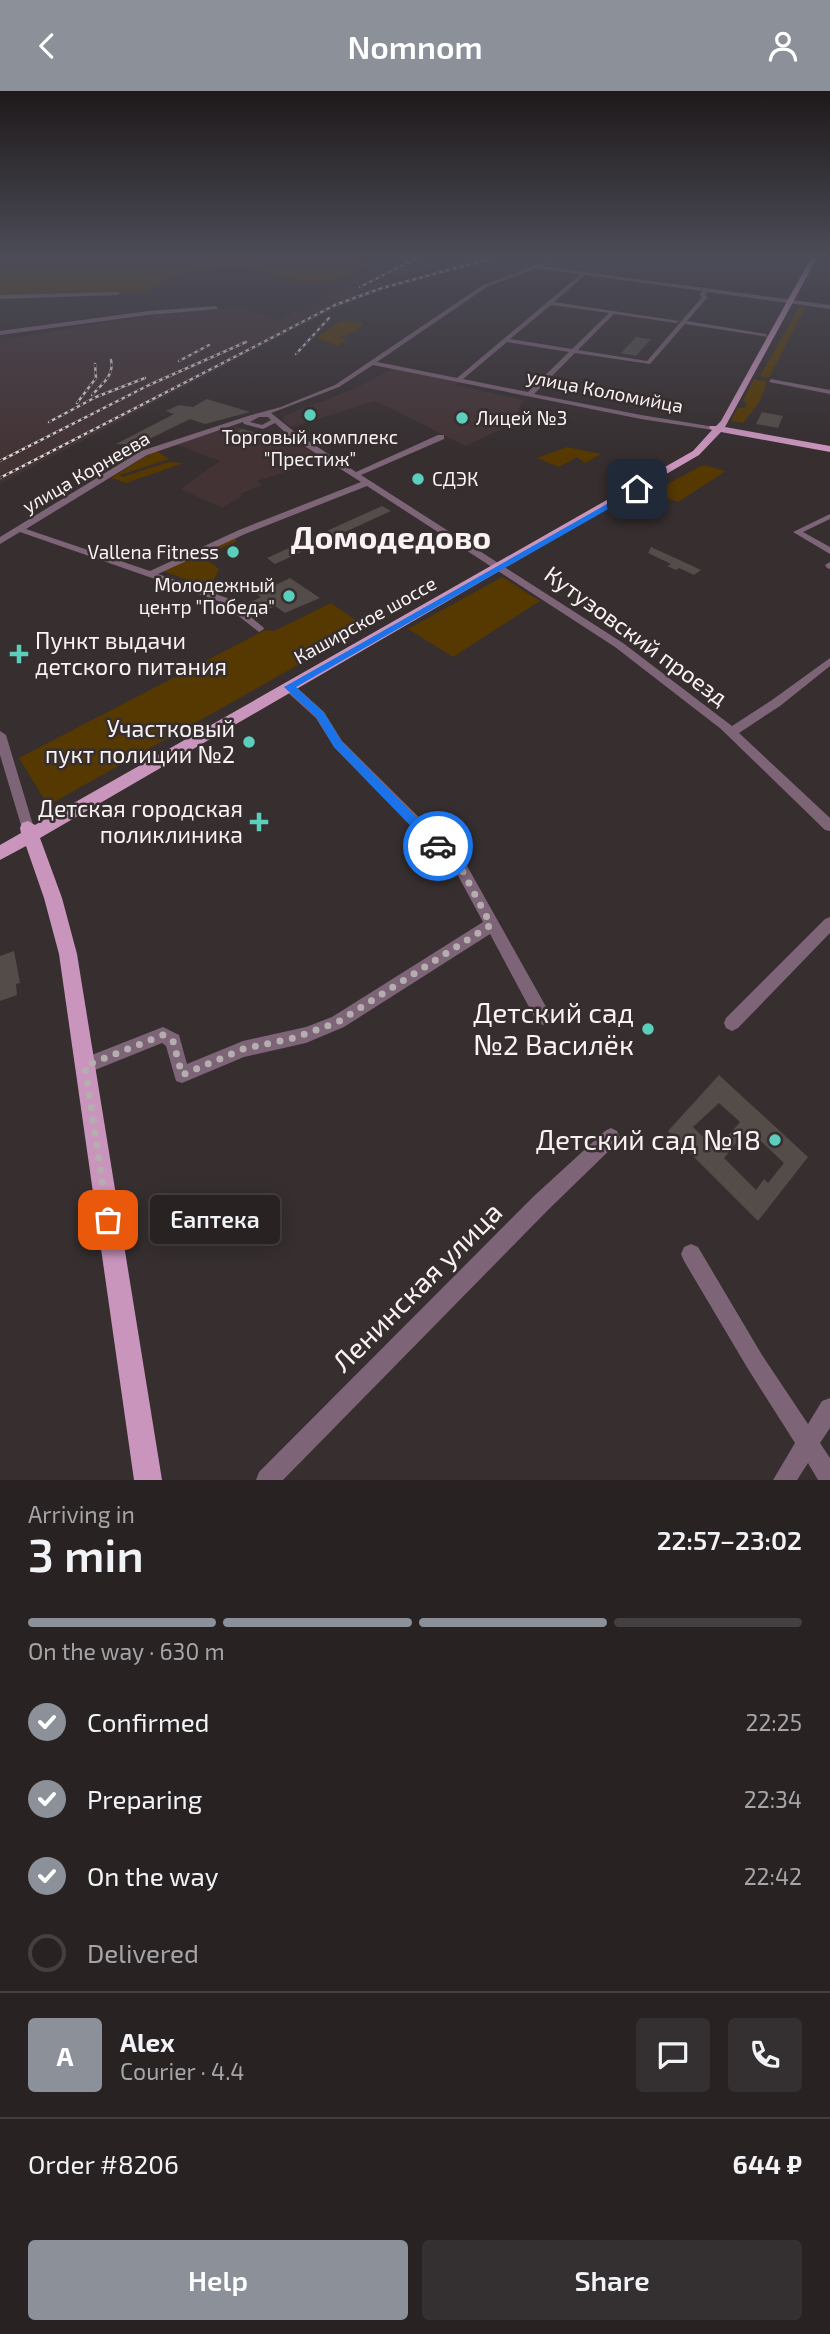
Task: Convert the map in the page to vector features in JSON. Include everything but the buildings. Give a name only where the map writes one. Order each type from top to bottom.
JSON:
[{"type":"main road","name":"Каширское шоссе","points":[[717,428],[775,323]]},
{"type":"main road","name":"Каширское шоссе","points":[[0,853],[29,830],[689,459],[717,428],[776,323]]},
{"type":"main road","name":"улица Коломийца","points":[[717,428],[830,449]]},
{"type":"main road","name":"Каширское шоссе","points":[[0,840],[29,830],[289,687],[498,566]]},
{"type":"main road","points":[[29,830],[65,940],[148,1480]]},
{"type":"street","points":[[0,333],[75,323]]},
{"type":"street","points":[[252,419],[337,386],[431,323]]},
{"type":"street","points":[[458,380],[527,323]]},
{"type":"street","points":[[530,394],[602,323]]},
{"type":"street","points":[[507,340],[648,363],[684,323]]},
{"type":"street","points":[[690,323],[766,336]]},
{"type":"street","name":"улица Коломийца","points":[[373,363],[717,428]]},
{"type":"street","points":[[771,381],[830,392]]},
{"type":"street","points":[[258,428],[271,426],[283,408]]},
{"type":"street","points":[[252,419],[276,419],[293,435]]},
{"type":"street","points":[[252,419],[258,428],[293,435]]},
{"type":"street","name":"улица Корнеева","points":[[0,541],[149,451],[252,419]]},
{"type":"street","name":"Кутузовский проезд","points":[[293,435],[619,645],[732,731],[830,826]]},
{"type":"street","points":[[355,475],[441,437]]},
{"type":"street","points":[[149,575],[236,534],[367,483]]},
{"type":"street","points":[[830,516],[797,532],[830,551]]},
{"type":"street","points":[[19,529],[226,601],[259,629]]},
{"type":"street","points":[[732,731],[776,703],[830,661]]},
{"type":"street","points":[[289,687],[320,715],[338,744],[461,868],[543,1017]]},
{"type":"street","points":[[0,735],[29,830]]},
{"type":"street","points":[[732,1023],[830,923]]},
{"type":"street","points":[[85,1066],[163,1035],[173,1041],[182,1075],[243,1049],[315,1032],[359,1011],[439,956],[491,925]]},
{"type":"street","name":"Ленинская улица","points":[[267,1480],[541,1203],[611,1137]]},
{"type":"street","points":[[691,1254],[755,1362],[830,1478]]},
{"type":"street","points":[[784,1480],[830,1409]]},
{"type":"shaded area","points":[[106,323],[307,323],[0,484],[0,340]]},
{"type":"shaded area","points":[[337,323],[362,323],[352,333],[338,338],[347,340],[338,346],[316,338]]},
{"type":"shaded area","points":[[790,323],[797,323],[769,378],[760,376]]},
{"type":"shaded area","points":[[392,369],[460,382],[454,385],[524,400],[510,425],[466,446],[375,401],[292,427],[283,421],[284,416],[354,389]]},
{"type":"shaded area","points":[[754,379],[767,382],[760,401],[743,423],[731,421],[738,408],[745,408],[747,403],[743,401]]},
{"type":"shaded area","points":[[233,426],[301,445],[324,460],[257,481],[262,485],[240,494],[242,496],[222,508],[180,489],[220,461],[175,444]]},
{"type":"shaded area","points":[[567,447],[601,454],[585,463],[577,457],[559,467],[537,458]]},
{"type":"shaded area","points":[[156,450],[169,459],[120,475],[122,477],[169,462],[184,463],[126,483],[111,478]]},
{"type":"shaded area","points":[[703,465],[726,471],[678,502],[653,492]]},
{"type":"shaded area","points":[[236,538],[236,542],[202,556],[219,569],[210,588],[163,571]]},
{"type":"shaded area","points":[[502,577],[540,601],[453,657],[408,629]]},
{"type":"shaded area","points":[[331,603],[366,627],[54,802],[44,799],[19,758],[265,630],[274,631]]},
{"type":"railway","points":[[0,478],[300,323]]},
{"type":"railway","points":[[296,354],[325,323]]},
{"type":"railway","points":[[0,461],[149,385],[246,342]]},
{"type":"railway","points":[[179,361],[209,345]]},
{"type":"railway","points":[[92,395],[109,375],[111,360]]},
{"type":"railway","points":[[77,403],[96,378],[95,364]]},
{"type":"railway","points":[[49,422],[96,397],[145,378]]},
{"type":"way so far","points":[[108,1220],[85,1066],[163,1035],[175,1045],[182,1075],[243,1049],[315,1032],[359,1011],[439,956],[491,925],[461,868],[438,846]]},
{"type":"place","name":"Торговый комплекс \"Престиж\"","points":[[310,415]]},
{"type":"place","name":"Лицей №3","points":[[462,418]]},
{"type":"place","name":"СДЭК","points":[[418,479]]},
{"type":"place","name":"Vallena Fitness","points":[[233,552]]},
{"type":"place","name":"Молодежный центр \"Победа\"","points":[[289,596]]},
{"type":"place","name":"Пункт выдачи детского питания","points":[[19,654]]},
{"type":"place","name":"Участковый пукт полиции №2","points":[[249,742]]},
{"type":"place","name":"Детская городская поликлиника","points":[[259,822]]},
{"type":"place","name":"Детский сад №2 Василёк","points":[[648,1029]]},
{"type":"place","name":"Детский сад №18","points":[[775,1140]]},
{"type":"place","name":"Еаптека","points":[[108,1220]]},
{"type":"district","name":"Домодедово","points":[[391,538]]},
{"type":"route","points":[[438,846],[338,744],[320,715],[289,687],[637,489]]}]
